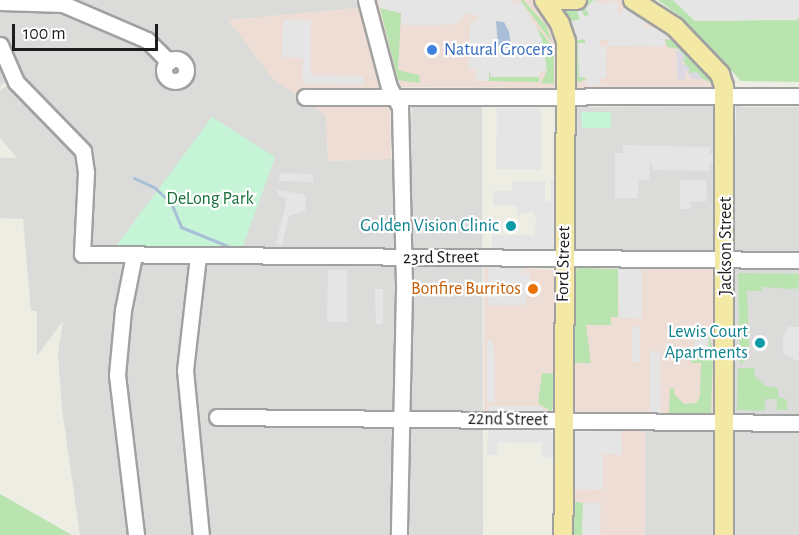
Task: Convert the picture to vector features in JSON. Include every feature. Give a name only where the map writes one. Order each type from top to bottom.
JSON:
[{"type":"main road","name":"Ford Street","points":[[544,0],[561,24],[566,41],[568,98],[564,258],[563,535]]},
{"type":"main road","points":[[551,0],[577,0]]},
{"type":"main road","name":"Jackson Street","points":[[633,0],[666,19],[713,66],[723,80],[726,97],[724,535]]},
{"type":"street","points":[[366,0],[389,87],[400,107],[403,259],[399,535]]},
{"type":"street","points":[[0,2],[63,4],[147,40],[169,62]]},
{"type":"street","name":"23rd Street","points":[[0,45],[16,82],[83,151],[86,160],[82,254],[403,259],[799,260]]},
{"type":"street","points":[[305,97],[799,96]]},
{"type":"street","points":[[134,255],[123,310],[117,375],[136,535]]},
{"type":"street","points":[[198,256],[185,370],[201,535]]},
{"type":"street","name":"22nd Street","points":[[217,417],[799,423]]},
{"type":"shaded area","points":[[0,0],[356,0],[358,8],[229,20],[273,79],[326,115],[328,161],[409,158],[412,105],[482,106],[483,535],[80,535],[62,409],[58,354],[63,321],[37,356],[37,311],[31,311],[23,219],[0,218],[0,158],[17,158],[0,138],[0,90],[7,86],[5,82],[0,86]]},
{"type":"shaded area","points":[[372,0],[534,0],[556,32],[559,85],[553,88],[398,87]]},
{"type":"shaded area","points":[[378,0],[511,0],[515,5],[521,1],[542,39],[547,71],[540,71],[539,77],[491,77],[489,70],[489,81],[476,81],[476,70],[469,69],[470,21],[478,21],[477,15],[466,14],[456,24],[401,25],[401,13],[380,8]]},
{"type":"shaded area","points":[[588,0],[623,0],[651,16],[714,77],[717,90],[711,87],[577,88],[558,8]]},
{"type":"shaded area","points":[[594,0],[605,4],[612,0],[620,5],[616,11],[620,14],[624,7],[647,21],[644,27],[661,27],[673,39],[665,39],[664,47],[608,46],[608,39],[600,40],[599,46],[607,47],[606,78],[598,78],[602,86],[585,85],[587,77],[579,77],[578,43],[585,43],[585,39],[577,40],[572,21],[580,19],[577,11],[581,10],[585,17],[589,15],[585,8]]},
{"type":"shaded area","points":[[673,0],[799,0],[799,19],[695,21]]},
{"type":"shaded area","points":[[358,8],[390,110],[391,159],[328,161],[326,115],[273,79],[228,20]]},
{"type":"shaded area","points":[[283,20],[311,20],[311,75],[363,76],[363,85],[303,84],[303,58],[282,57]]},
{"type":"shaded area","points":[[677,48],[685,56],[682,63],[689,67],[689,73],[697,72],[703,79],[692,79],[685,69],[685,79],[677,79]]},
{"type":"shaded area","points":[[718,102],[720,252],[574,250],[575,107],[711,106]]},
{"type":"shaded area","points":[[736,103],[742,107],[799,107],[799,253],[736,255],[733,252]]},
{"type":"shaded area","points":[[497,108],[541,108],[541,170],[496,169]]},
{"type":"shaded area","points":[[623,145],[710,147],[710,154],[718,154],[718,164],[709,164],[709,171],[654,170],[650,162],[649,180],[639,180],[638,198],[615,198],[615,153],[623,153]]},
{"type":"shaded area","points":[[279,173],[313,174],[313,182],[279,181]]},
{"type":"shaded area","points":[[557,179],[556,250],[492,250],[492,235],[530,235],[534,238],[536,218],[533,211],[517,215],[517,206],[493,206],[493,191],[512,191],[512,181],[545,181],[545,201],[551,202],[551,180]]},
{"type":"shaded area","points":[[680,180],[706,180],[707,201],[690,202],[691,209],[680,209]]},
{"type":"shaded area","points":[[278,190],[306,195],[305,211],[289,216],[282,245],[276,243],[287,198],[277,195]]},
{"type":"shaded area","points":[[717,266],[719,413],[712,417],[709,414],[573,413],[575,268]]},
{"type":"shaded area","points":[[735,266],[799,269],[799,416],[733,416]]},
{"type":"shaded area","points":[[484,267],[556,270],[554,413],[484,414]]},
{"type":"shaded area","points":[[488,268],[522,268],[522,273],[530,274],[530,282],[526,282],[526,305],[488,305]]},
{"type":"shaded area","points":[[618,269],[642,270],[642,319],[619,318]]},
{"type":"shaded area","points":[[328,270],[347,270],[347,322],[327,322]]},
{"type":"shaded area","points":[[375,289],[383,289],[383,324],[376,324]]},
{"type":"shaded area","points":[[632,327],[640,327],[640,362],[632,362]]},
{"type":"shaded area","points":[[788,327],[799,327],[799,362],[783,353],[783,337]]},
{"type":"shaded area","points":[[695,333],[709,333],[708,349],[698,349],[697,356],[673,355],[673,349],[694,349]]},
{"type":"shaded area","points":[[487,340],[492,340],[495,357],[495,403],[487,403]]},
{"type":"shaded area","points":[[650,351],[660,351],[661,413],[650,413]]},
{"type":"shaded area","points":[[490,406],[540,406],[547,412],[489,411]]},
{"type":"shaded area","points":[[717,428],[716,535],[645,535],[645,430]]},
{"type":"shaded area","points":[[488,429],[549,430],[556,437],[556,460],[542,456],[542,443],[498,442],[497,455],[487,455]]},
{"type":"shaded area","points":[[740,429],[799,432],[799,535],[731,535],[732,431]]},
{"type":"shaded area","points":[[645,430],[645,535],[571,535],[573,432]]},
{"type":"shaded area","points":[[621,431],[622,455],[603,454],[603,490],[574,489],[575,432]]},
{"type":"shaded area","points":[[583,503],[601,503],[600,535],[582,535]]},
{"type":"green space","points":[[523,0],[546,25],[552,42],[521,1],[513,3]]},
{"type":"green space","points":[[588,0],[594,0],[586,8],[589,15],[585,17],[581,10],[581,19],[572,22],[577,40],[585,39],[586,43],[578,43],[579,76],[587,79],[578,82],[572,80],[561,12]]},
{"type":"green space","points":[[658,0],[673,0],[695,21],[796,20],[799,13],[799,82],[741,81],[681,17]]},
{"type":"green space","points":[[380,8],[401,13],[398,70],[419,75],[420,83],[398,80]]},
{"type":"green space","points":[[538,28],[554,49],[554,84],[541,83],[547,71]]},
{"type":"green space","points":[[665,39],[678,41],[717,85],[689,73],[679,49],[667,47]]},
{"type":"green space","points":[[489,70],[491,77],[539,77],[539,82],[489,81]]},
{"type":"green space","points":[[581,112],[611,112],[611,128],[582,128]]},
{"type":"green space","name":"DeLong Park","points":[[212,117],[275,157],[241,252],[211,247],[116,246]]},
{"type":"green space","points":[[578,268],[618,269],[618,317],[611,317],[611,325],[586,325],[591,363],[574,363],[574,273]]},
{"type":"green space","points":[[738,273],[799,274],[799,286],[795,289],[762,287],[761,291],[747,291],[749,347],[746,347],[745,361],[740,364]]},
{"type":"green space","points":[[709,333],[713,351],[711,413],[669,413],[670,388],[674,388],[674,394],[684,404],[696,403],[700,397],[701,363],[691,363],[691,356],[697,356],[698,349],[708,349]]},
{"type":"green space","points":[[738,368],[754,368],[755,376],[765,386],[778,388],[778,397],[787,400],[787,410],[777,410],[777,399],[765,399],[765,411],[737,410]]},
{"type":"green space","points":[[542,373],[555,374],[552,412],[538,403]]},
{"type":"green space","points":[[0,494],[72,535],[0,535]]},
{"type":"green space","points":[[573,502],[583,503],[582,535],[573,535]]},
{"type":"water","points":[[496,21],[504,22],[509,32],[512,49],[498,47]]},
{"type":"waterway","points":[[134,178],[155,188],[171,203],[181,227],[235,249]]},
{"type":"place","name":"Natural Grocers","points":[[432,50]]},
{"type":"place","name":"Golden Vision Clinic","points":[[511,226]]},
{"type":"place","name":"Bonfire Burritos","points":[[533,289]]},
{"type":"place","name":"Lewis Court Apartments","points":[[760,343]]}]
